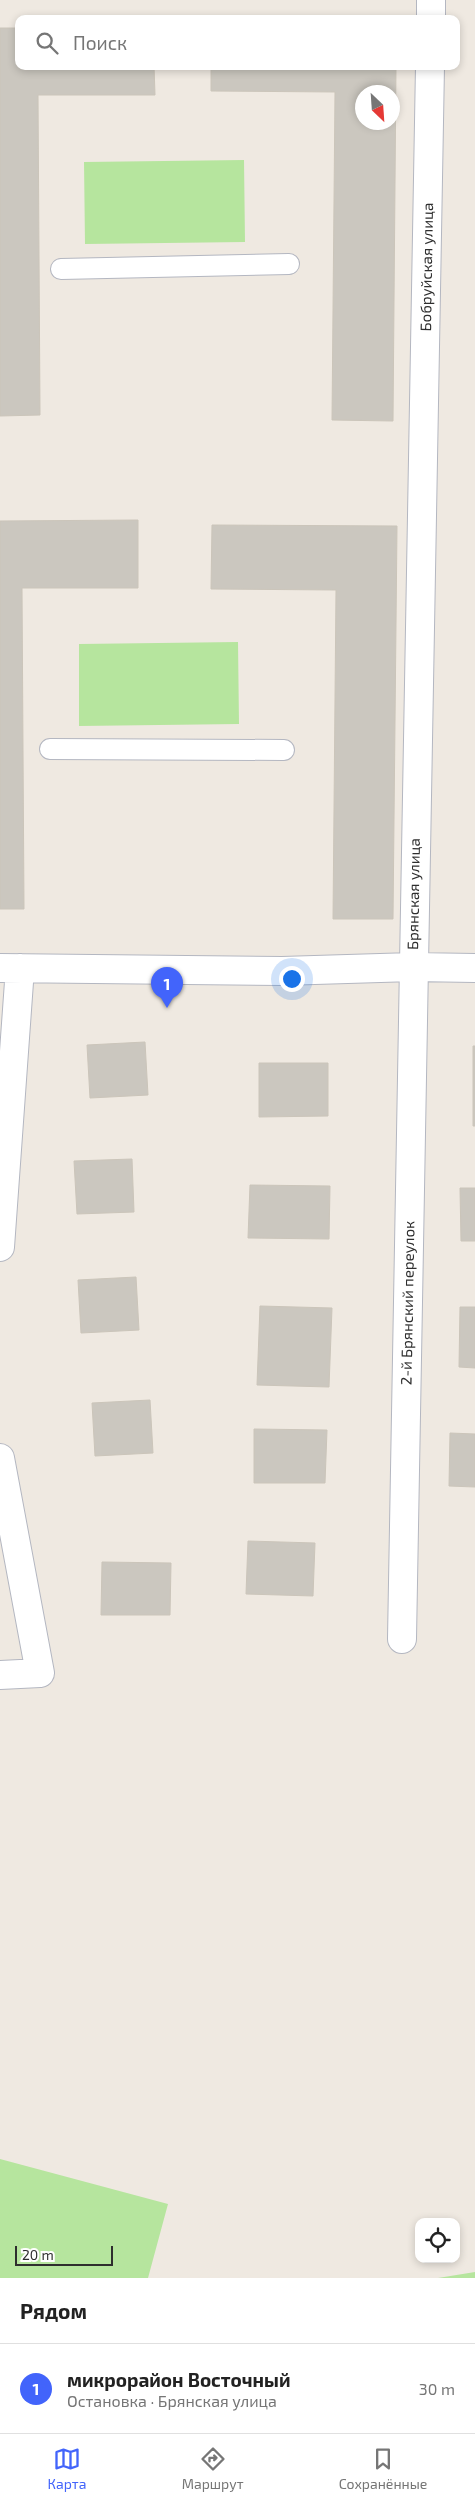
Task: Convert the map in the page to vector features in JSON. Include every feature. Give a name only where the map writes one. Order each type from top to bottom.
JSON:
[{"type":"street","points":[[431,0],[431,15]]},
{"type":"street","name":"Бобруйская улица","points":[[424,468],[430,70]]},
{"type":"street","name":"Брянская улица","points":[[10,968],[282,971],[413,967],[424,468]]},
{"type":"street","points":[[413,967],[475,968]]},
{"type":"street","name":"2-й Брянский переулок","points":[[402,1639],[413,967]]},
{"type":"street","points":[[0,1247],[10,968]]},
{"type":"street","points":[[0,1458],[40,1674],[0,1675]]},
{"type":"lane","points":[[61,269],[289,264]]},
{"type":"lane","points":[[50,749],[284,750]]},
{"type":"green space","points":[[244,160],[245,242],[85,244],[84,162]]},
{"type":"green space","points":[[238,642],[239,724],[79,726],[79,644]]},
{"type":"green space","points":[[0,2159],[168,2204],[148,2278],[0,2278]]},
{"type":"green space","points":[[475,2272],[475,2278],[438,2278]]},
{"type":"building","points":[[0,28],[15,28],[15,70],[154,70],[155,95],[38,95],[40,415],[0,416]]},
{"type":"building","points":[[211,70],[396,70],[396,85],[355,85],[355,130],[395,130],[393,421],[332,420],[335,92],[211,91]]},
{"type":"building","points":[[138,520],[138,588],[22,588],[24,909],[0,909],[0,521]]},
{"type":"building","points":[[212,525],[397,526],[393,919],[333,919],[336,590],[211,589]]},
{"type":"building","points":[[145,1042],[148,1095],[90,1098],[87,1045]]},
{"type":"building","points":[[473,1046],[475,1046],[475,1126],[473,1126]]},
{"type":"building","points":[[259,1063],[328,1063],[328,1116],[259,1117]]},
{"type":"building","points":[[132,1159],[134,1212],[77,1214],[74,1161]]},
{"type":"building","points":[[250,1185],[330,1186],[329,1239],[248,1238]]},
{"type":"building","points":[[460,1188],[475,1188],[475,1241],[461,1241]]},
{"type":"building","points":[[136,1277],[139,1330],[81,1333],[78,1280]]},
{"type":"building","points":[[260,1306],[332,1308],[329,1387],[257,1385]]},
{"type":"building","points":[[460,1307],[475,1307],[475,1368],[459,1367]]},
{"type":"building","points":[[150,1400],[153,1453],[95,1456],[92,1403]]},
{"type":"building","points":[[254,1429],[327,1430],[325,1483],[254,1483]]},
{"type":"building","points":[[450,1433],[475,1434],[475,1487],[449,1486]]},
{"type":"building","points":[[248,1541],[315,1543],[313,1596],[246,1594]]},
{"type":"building","points":[[102,1562],[171,1563],[170,1615],[101,1615]]},
{"type":"place","name":"микрорайон Восточный","points":[[167,1008]]}]
